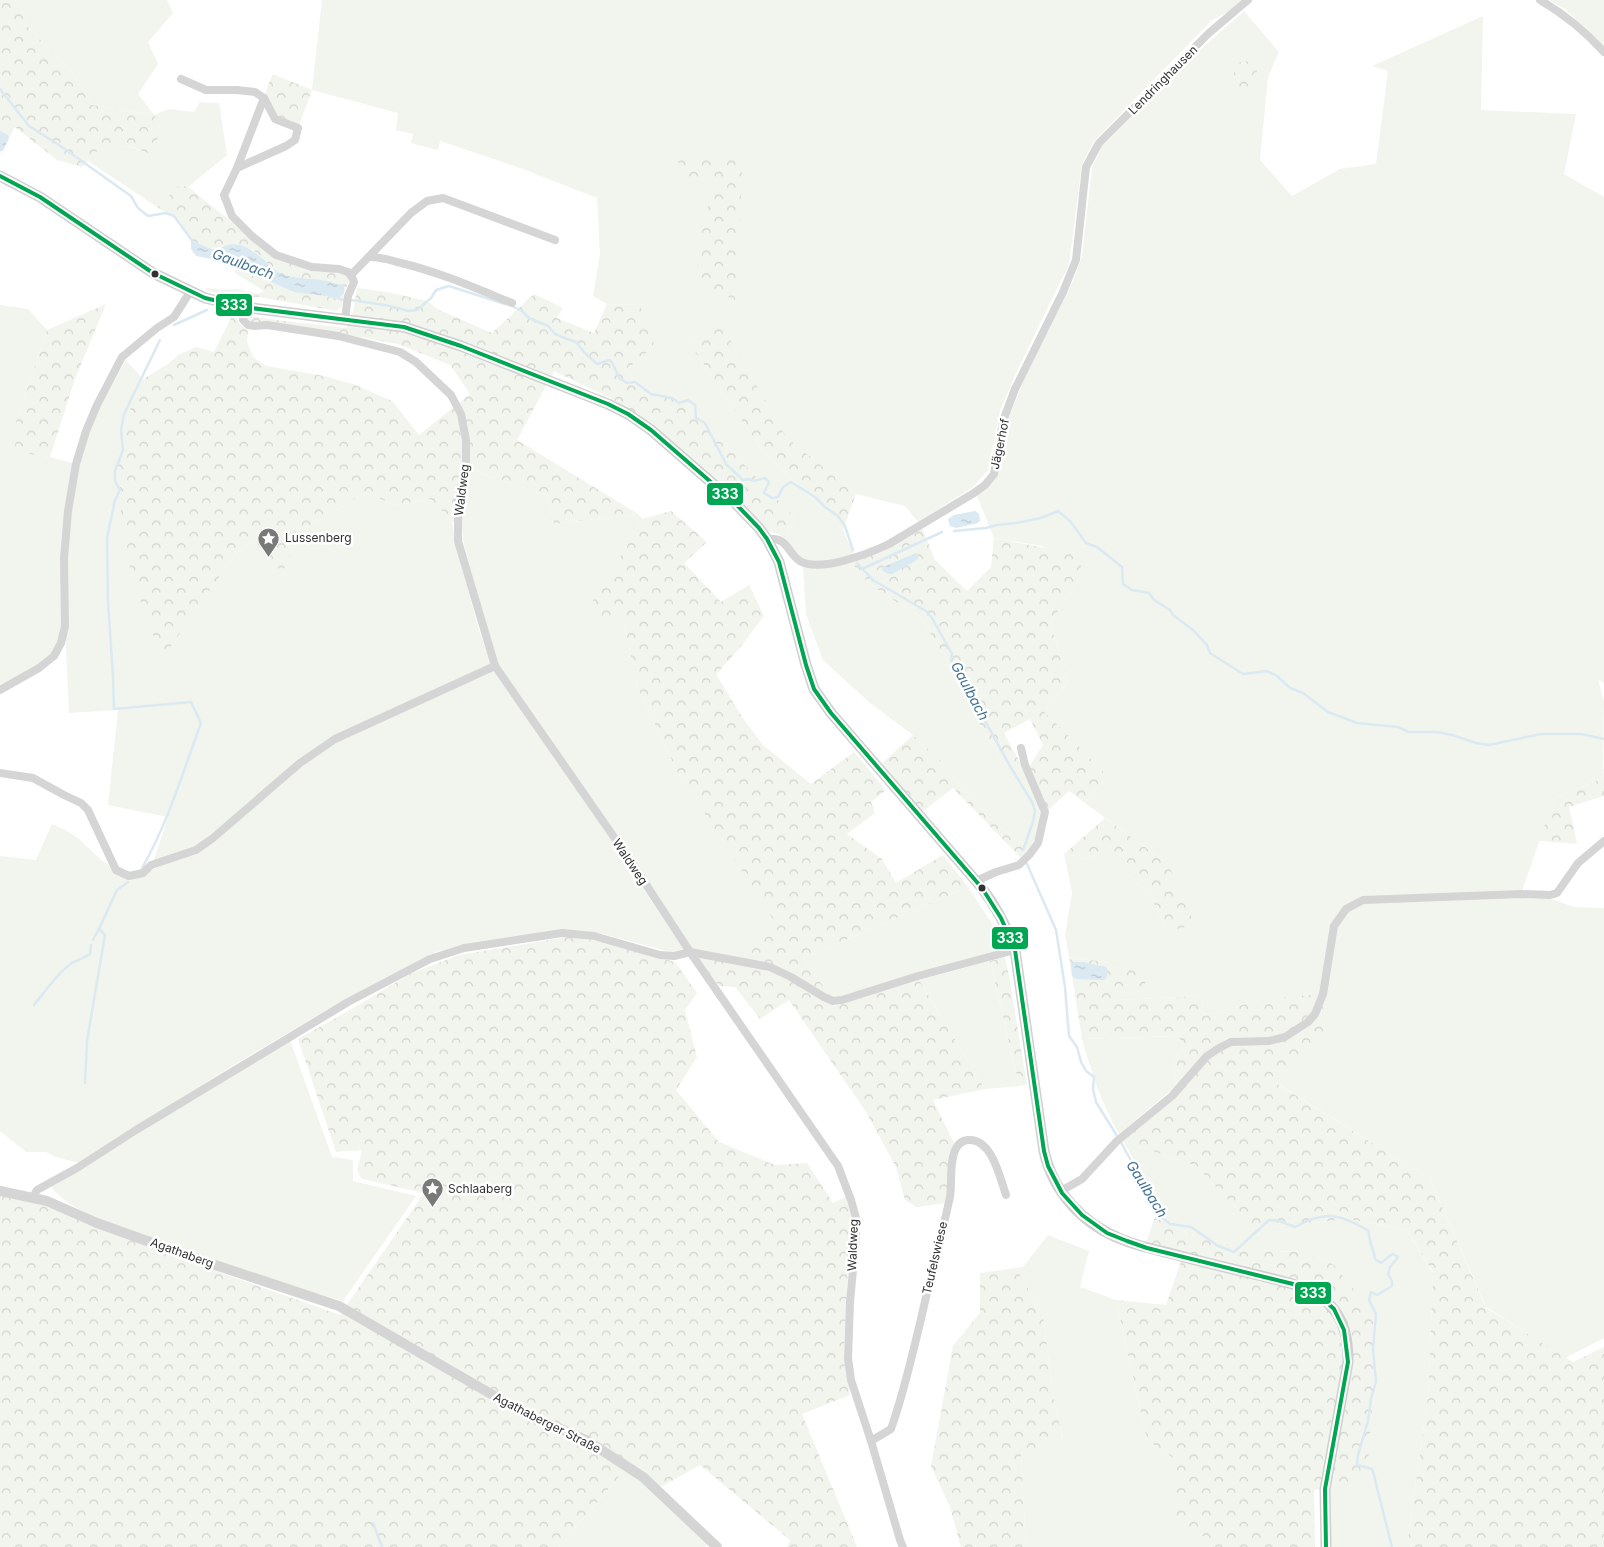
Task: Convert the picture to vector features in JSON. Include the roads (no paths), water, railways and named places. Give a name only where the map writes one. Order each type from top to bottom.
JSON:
[{"type":"main road","points":[[0,176],[40,196],[153,273],[205,298],[243,307],[404,327],[461,346],[585,394],[628,414],[651,430],[747,516],[774,550],[783,575],[806,664],[819,697],[995,905],[1007,928],[1015,950],[1044,1151],[1050,1170],[1061,1191],[1072,1205],[1089,1221],[1105,1232],[1122,1240],[1294,1284],[1314,1292],[1329,1303],[1342,1323],[1348,1342],[1348,1356],[1325,1489],[1326,1547]]},
{"type":"street","name":"Lendringhausen","points":[[1086,167],[1099,143],[1209,33],[1248,0]]},
{"type":"street","points":[[1540,0],[1562,12],[1604,52]]},
{"type":"street","points":[[181,79],[206,90],[255,92],[264,98],[275,119],[298,128],[295,140],[286,146],[237,168]]},
{"type":"street","points":[[264,98],[237,168],[224,195],[232,216],[253,237],[276,255],[312,267],[344,270],[351,275],[354,282],[348,300],[345,319]]},
{"type":"street","name":"Jägerhof","points":[[767,539],[782,541],[799,560],[806,564],[830,563],[889,544],[985,485],[994,474],[1003,421],[1015,389],[1063,292],[1076,260],[1086,167]]},
{"type":"street","points":[[351,275],[411,213],[427,201],[442,198],[556,240]]},
{"type":"street","points":[[370,257],[379,257],[418,267],[458,280],[512,303]]},
{"type":"street","points":[[0,690],[39,668],[54,656],[61,644],[65,626],[64,558],[68,511],[76,464],[86,431],[97,405],[122,357],[157,328],[174,317],[190,292]]},
{"type":"street","name":"Waldweg","points":[[243,307],[243,320],[248,325],[267,325],[338,336],[400,352],[416,362],[451,395],[461,414],[466,440],[466,464],[458,501],[458,540],[495,666],[632,863],[690,952],[838,1166],[856,1218],[848,1358],[851,1380],[903,1547]]},
{"type":"street","points":[[0,773],[33,778],[83,804],[88,810],[116,870],[129,876],[143,874],[151,865],[196,850],[213,838],[276,782],[335,739],[495,666]]},
{"type":"street","points":[[976,882],[996,872],[1019,864],[1038,843],[1045,812],[1025,765],[1021,748]]},
{"type":"street","points":[[1061,1191],[1082,1179],[1120,1138],[1172,1096],[1207,1056],[1231,1042],[1269,1041],[1285,1037],[1308,1022],[1315,1014],[1323,994],[1334,926],[1346,909],[1363,900],[1520,894],[1550,895],[1557,893],[1578,863],[1604,841]]},
{"type":"street","points":[[33,1197],[37,1190],[77,1168],[290,1035],[430,959],[464,948],[562,933],[594,936],[660,955],[674,956],[690,952],[770,967],[791,976],[824,998],[833,1001],[1015,950]]},
{"type":"street","name":"Teufelswiese","points":[[871,1440],[891,1429],[904,1392],[951,1190],[953,1154],[960,1144],[972,1140],[986,1147],[991,1153],[1006,1195]]},
{"type":"street","name":"Agathaberg","points":[[0,1191],[47,1201],[97,1222],[200,1260],[339,1306],[362,1320]]},
{"type":"street","name":"Agathaberger Straße","points":[[362,1320],[524,1413],[586,1440],[643,1477],[717,1547]]},
{"type":"water","points":[[0,131],[8,135],[9,138],[3,151],[0,151]]},
{"type":"water","points":[[191,240],[216,251],[231,244],[244,246],[280,273],[292,277],[324,280],[344,285],[344,293],[338,299],[294,292],[212,259],[196,256],[191,249]]},
{"type":"water","points":[[975,511],[979,514],[980,521],[978,523],[956,528],[950,526],[948,519],[954,515]]},
{"type":"water","points":[[916,553],[919,556],[917,560],[892,574],[882,570],[883,567]]},
{"type":"water","points":[[1073,962],[1106,967],[1108,971],[1106,979],[1076,979],[1072,976],[1071,965]]},
{"type":"waterway","name":"Gaulbach","points":[[0,89],[29,126],[131,196],[138,208],[148,216],[166,213],[174,216],[193,242]]},
{"type":"waterway","name":"Gaulbach","points":[[336,297],[342,300],[390,306],[408,311],[417,310],[431,298],[436,290],[449,286],[505,304]]},
{"type":"waterway","name":"Gaulbach","points":[[514,307],[522,311],[529,318],[548,326],[555,334],[576,342],[597,364],[609,360],[612,362],[619,378],[627,383],[635,382],[651,394],[672,398],[679,403],[688,400],[695,405],[696,418],[705,423],[726,464],[743,480],[749,479],[754,481],[765,478],[769,482],[764,493],[772,498],[778,497],[783,487],[791,482],[815,497],[838,516],[845,526],[853,550]]},
{"type":"waterway","points":[[174,325],[207,310]]},
{"type":"waterway","points":[[142,868],[160,833],[201,723],[191,702],[114,709],[108,602],[107,538],[115,500],[120,490],[115,481],[115,471],[123,450],[121,430],[124,414],[160,340]]},
{"type":"waterway","points":[[954,531],[1016,523],[1041,518],[1058,511],[1070,521],[1086,543],[1097,547],[1122,567],[1123,584],[1132,590],[1149,593],[1154,600],[1170,610],[1173,615],[1193,630],[1207,645],[1210,653],[1243,674],[1267,671],[1277,676],[1290,688],[1303,693],[1328,712],[1357,723],[1398,727],[1409,732],[1438,732],[1489,745],[1541,734],[1581,734],[1604,739]]},
{"type":"waterway","points":[[862,569],[942,532]]},
{"type":"waterway","name":"Gaulbach","points":[[857,563],[873,580],[926,611],[932,618],[952,654],[951,660],[1033,804],[1035,811],[1033,822],[1023,850]]},
{"type":"waterway","name":"Gaulbach","points":[[1027,864],[1056,930],[1065,987],[1069,1036],[1077,1047],[1081,1062],[1086,1071],[1094,1077],[1093,1089],[1096,1102],[1122,1144],[1161,1217],[1170,1224],[1191,1227],[1218,1246],[1234,1252],[1269,1220],[1279,1221],[1295,1227],[1316,1218],[1333,1216],[1350,1221],[1369,1231],[1375,1259],[1381,1263],[1393,1254],[1398,1257],[1390,1267],[1388,1274],[1392,1281],[1392,1286],[1377,1295],[1371,1292],[1369,1300],[1376,1314],[1373,1349],[1376,1382],[1357,1465],[1372,1469],[1392,1547]]},
{"type":"waterway","points":[[85,1083],[87,1041],[105,935],[99,929],[117,890],[128,882]]},
{"type":"waterway","points":[[93,940],[99,929]]},
{"type":"waterway","points":[[34,1005],[67,966],[90,954],[91,945]]},
{"type":"waterway","points":[[373,1523],[382,1547]]},
{"type":"place","name":"Lussenberg","points":[[269,557]]},
{"type":"place","name":"Schlaaberg","points":[[432,1208]]}]
